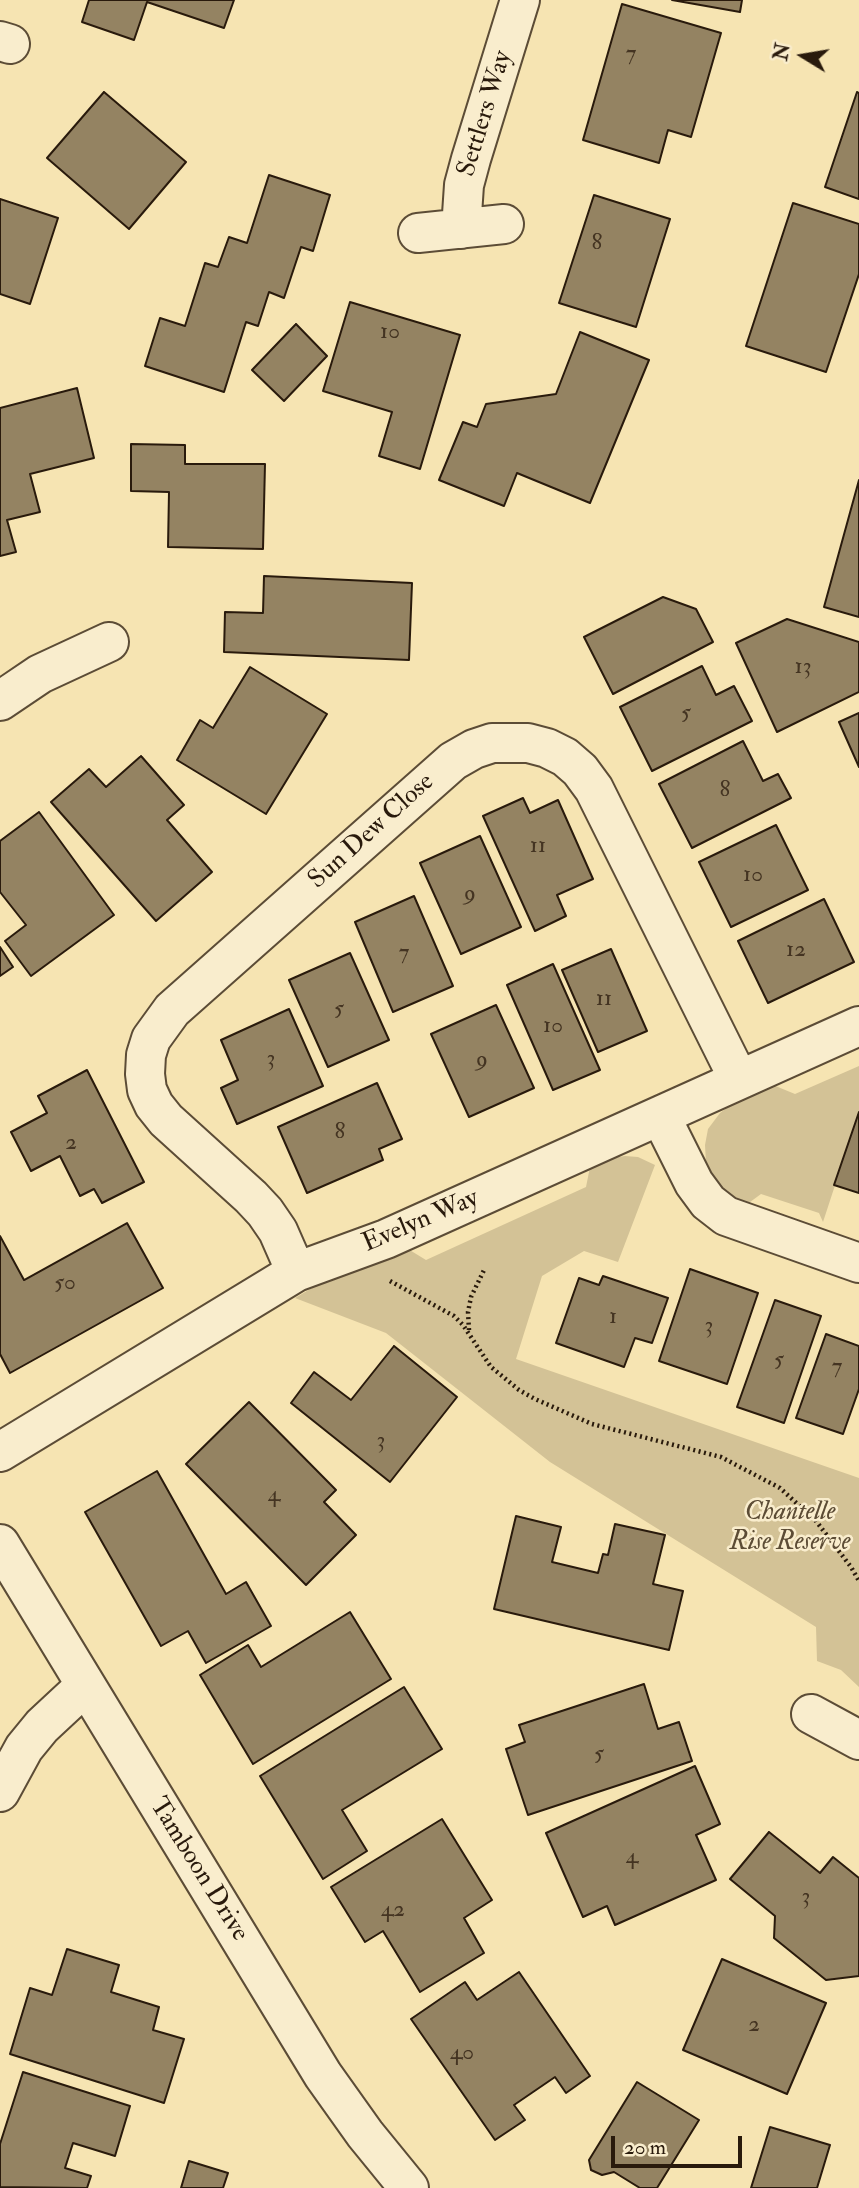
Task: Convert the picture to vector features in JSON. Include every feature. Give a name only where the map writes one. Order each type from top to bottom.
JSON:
[{"type":"street","name":"Settlers Way","points":[[461,229],[464,185],[520,0]]},
{"type":"street","points":[[418,233],[504,224]]},
{"type":"street","points":[[0,701],[40,674],[109,642]]},
{"type":"street","name":"Sun Dew Close","points":[[296,1272],[278,1231],[265,1212],[166,1120],[154,1105],[145,1074],[146,1055],[151,1039],[172,1010],[453,761],[474,749],[492,743],[528,743],[565,757],[580,770],[600,801],[739,1080]]},
{"type":"street","name":"Evelyn Way","points":[[0,1451],[296,1272],[373,1244],[859,1026]]},
{"type":"street","points":[[661,1117],[694,1183],[708,1202],[726,1216],[859,1264]]},
{"type":"street","name":"Tamboon Drive","points":[[0,1544],[323,2075],[365,2134],[409,2188]]},
{"type":"street","points":[[0,1792],[24,1748],[42,1726],[85,1686]]},
{"type":"street","points":[[811,1714],[859,1740]]},
{"type":"path","points":[[373,1244],[391,1283],[454,1316],[492,1367],[511,1384],[562,1412],[613,1430],[702,1450],[780,1488],[816,1521],[859,1581]]},
{"type":"path","points":[[470,1334],[468,1312],[471,1297],[485,1268]]},
{"type":"green space","points":[[859,1066],[859,1112],[823,1222],[819,1213],[761,1194],[746,1205],[732,1199],[711,1179],[706,1163],[705,1145],[708,1129],[720,1113],[732,1104],[773,1085],[795,1094]]},
{"type":"green space","name":"Chantelle Rise Reserve","points":[[625,1156],[638,1157],[655,1165],[618,1262],[584,1251],[542,1276],[516,1359],[859,1478],[859,1687],[841,1670],[817,1661],[816,1627],[550,1462],[386,1333],[295,1298],[317,1285],[408,1249],[426,1260],[586,1187],[590,1167]]},
{"type":"building","points":[[89,0],[234,0],[224,28],[147,2],[134,40],[82,22]]},
{"type":"building","points":[[672,0],[742,0],[740,12]]},
{"type":"building","points":[[622,4],[721,33],[691,137],[668,130],[659,163],[583,140]]},
{"type":"building","points":[[104,92],[186,162],[129,229],[47,158]]},
{"type":"building","points":[[857,92],[859,93],[859,199],[825,187]]},
{"type":"building","points":[[269,175],[330,195],[313,251],[301,247],[284,298],[269,292],[258,326],[246,322],[224,392],[145,366],[160,318],[185,326],[205,263],[218,267],[229,237],[247,243]]},
{"type":"building","points":[[594,195],[670,219],[636,327],[559,303]]},
{"type":"building","points":[[0,199],[58,218],[30,304],[0,294]]},
{"type":"building","points":[[793,203],[859,224],[859,274],[826,372],[746,346]]},
{"type":"building","points":[[350,302],[460,335],[420,469],[379,456],[392,412],[323,391]]},
{"type":"building","points":[[296,324],[327,356],[284,401],[252,370]]},
{"type":"building","points":[[580,332],[649,360],[590,503],[517,473],[504,506],[439,480],[463,422],[477,427],[486,404],[556,394]]},
{"type":"building","points":[[77,388],[94,458],[30,474],[40,512],[7,520],[16,552],[0,556],[0,408]]},
{"type":"building","points":[[131,444],[185,445],[185,464],[265,464],[263,549],[168,547],[169,492],[131,491]]},
{"type":"building","points":[[859,480],[859,617],[824,607]]},
{"type":"building","points":[[264,576],[412,583],[409,660],[224,652],[225,612],[263,613]]},
{"type":"building","points":[[663,597],[696,609],[713,642],[613,694],[584,637]]},
{"type":"building","points":[[787,619],[859,642],[859,692],[777,732],[736,643]]},
{"type":"building","points":[[702,666],[716,695],[734,686],[752,721],[652,771],[620,707]]},
{"type":"building","points":[[250,667],[327,714],[266,814],[177,760],[200,720],[213,728]]},
{"type":"building","points":[[859,713],[859,767],[839,722]]},
{"type":"building","points":[[743,741],[763,781],[778,774],[791,798],[692,848],[659,784]]},
{"type":"building","points":[[141,756],[184,805],[167,820],[212,872],[156,921],[51,802],[89,769],[106,787]]},
{"type":"building","points":[[523,798],[530,813],[558,800],[593,879],[557,895],[566,916],[535,931],[483,816]]},
{"type":"building","points":[[39,812],[114,915],[31,976],[5,941],[26,925],[0,892],[0,841]]},
{"type":"building","points":[[776,825],[808,890],[731,927],[699,862]]},
{"type":"building","points":[[480,836],[521,927],[461,954],[420,863]]},
{"type":"building","points":[[414,896],[453,986],[393,1012],[355,922]]},
{"type":"building","points":[[824,899],[854,962],[768,1003],[738,941]]},
{"type":"building","points":[[0,947],[13,967],[0,976]]},
{"type":"building","points":[[611,949],[647,1031],[598,1052],[562,970]]},
{"type":"building","points":[[350,953],[389,1040],[328,1067],[289,980]]},
{"type":"building","points":[[553,964],[600,1070],[553,1090],[507,985]]},
{"type":"building","points":[[496,1005],[534,1088],[469,1117],[431,1034]]},
{"type":"building","points":[[289,1009],[323,1086],[237,1124],[221,1088],[238,1080],[221,1040]]},
{"type":"building","points":[[87,1070],[144,1182],[102,1203],[94,1189],[80,1196],[60,1156],[31,1171],[11,1132],[47,1113],[38,1096]]},
{"type":"building","points":[[377,1083],[402,1139],[379,1149],[383,1160],[307,1193],[278,1127]]},
{"type":"building","points":[[859,1112],[859,1193],[834,1185]]},
{"type":"building","points":[[127,1223],[163,1288],[10,1373],[0,1354],[0,1236],[24,1280]]},
{"type":"building","points":[[690,1269],[758,1293],[727,1384],[659,1361]]},
{"type":"building","points":[[603,1276],[668,1298],[652,1343],[635,1338],[624,1367],[556,1343],[579,1278],[599,1285]]},
{"type":"building","points":[[775,1300],[821,1316],[784,1423],[737,1407]]},
{"type":"building","points":[[826,1334],[859,1346],[859,1389],[843,1434],[796,1418]]},
{"type":"building","points":[[394,1346],[457,1397],[390,1482],[291,1403],[314,1372],[351,1400]]},
{"type":"building","points":[[249,1402],[336,1490],[324,1502],[356,1535],[306,1585],[186,1464]]},
{"type":"building","points":[[157,1471],[226,1594],[246,1582],[271,1626],[206,1663],[188,1631],[161,1646],[85,1512]]},
{"type":"building","points":[[516,1516],[561,1527],[552,1562],[598,1573],[603,1554],[608,1555],[615,1524],[665,1535],[653,1584],[683,1591],[669,1650],[494,1609]]},
{"type":"building","points":[[350,1612],[391,1679],[253,1764],[200,1675],[248,1645],[261,1667]]},
{"type":"building","points":[[644,1684],[658,1729],[679,1722],[692,1761],[528,1815],[506,1749],[525,1742],[519,1725]]},
{"type":"building","points":[[404,1687],[442,1749],[342,1810],[367,1851],[323,1879],[260,1776]]},
{"type":"building","points":[[695,1766],[720,1824],[696,1835],[716,1880],[615,1925],[607,1906],[583,1917],[546,1833]]},
{"type":"building","points":[[442,1819],[492,1900],[464,1918],[484,1953],[420,1992],[383,1931],[365,1942],[331,1887]]},
{"type":"building","points":[[769,1832],[820,1873],[833,1857],[859,1878],[859,1976],[826,1980],[774,1938],[775,1916],[730,1879]]},
{"type":"building","points":[[67,1949],[119,1965],[111,1992],[159,2007],[153,2030],[184,2039],[164,2103],[10,2054],[30,1988],[52,1995]]},
{"type":"building","points":[[722,1959],[826,2003],[787,2094],[683,2050]]},
{"type":"building","points":[[519,1972],[590,2076],[566,2093],[555,2077],[514,2105],[525,2120],[495,2140],[411,2019],[465,1982],[477,2000]]},
{"type":"building","points":[[23,2072],[130,2106],[115,2156],[73,2143],[65,2168],[91,2176],[87,2188],[0,2187],[0,2144]]},
{"type":"building","points":[[637,2082],[699,2120],[657,2188],[640,2188],[614,2172],[602,2175],[591,2170],[589,2160]]},
{"type":"building","points":[[770,2127],[830,2145],[817,2188],[751,2188]]},
{"type":"building","points":[[189,2161],[228,2173],[223,2188],[181,2188]]}]
